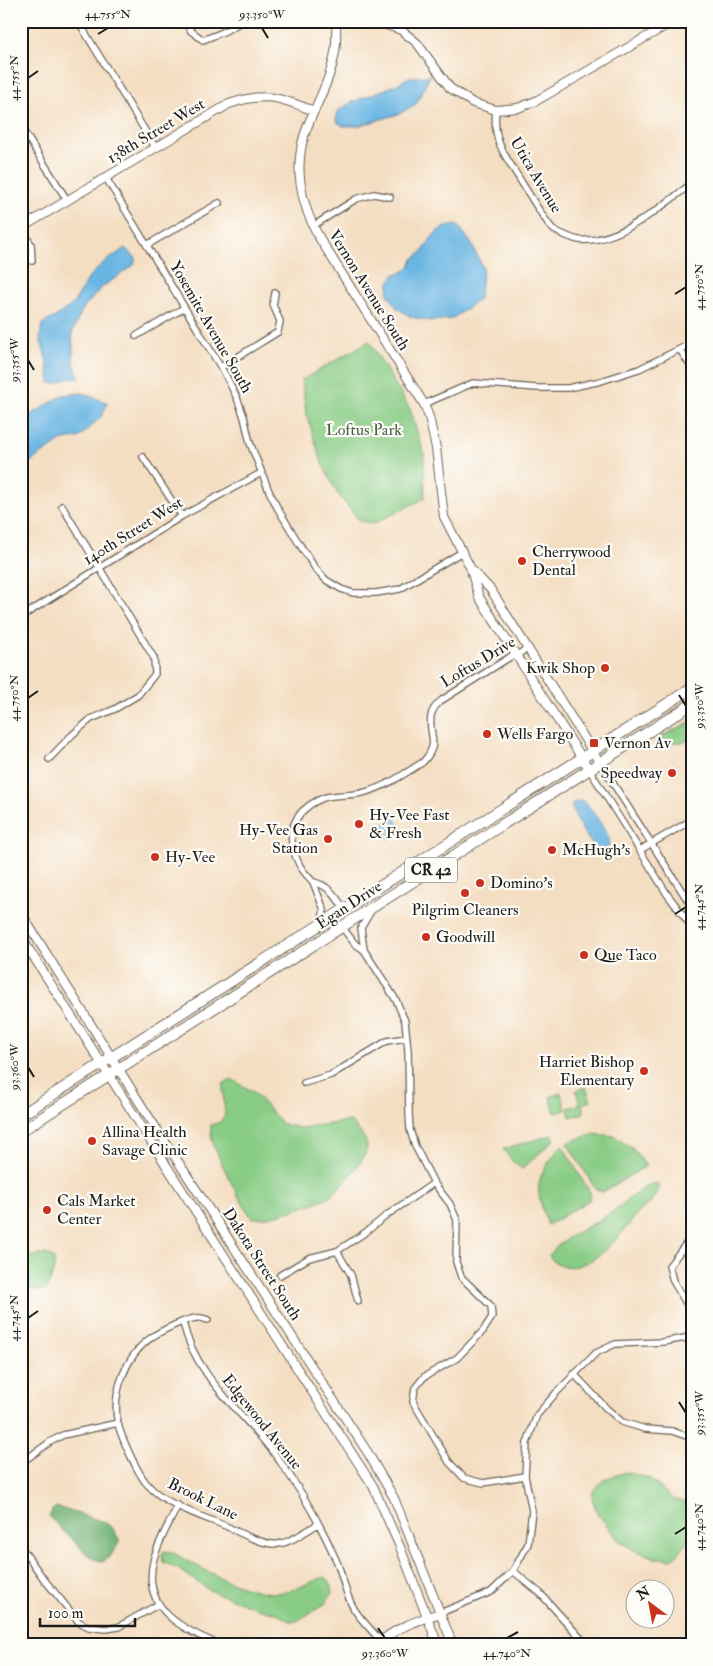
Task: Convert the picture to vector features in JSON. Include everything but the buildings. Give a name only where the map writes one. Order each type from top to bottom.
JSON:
[{"type":"highway","name":"Egan Drive","points":[[21,1115],[692,688]]},
{"type":"highway","name":"Egan Drive","points":[[21,1131],[692,704]]},
{"type":"highway","points":[[345,910],[352,920]]},
{"type":"highway","points":[[336,916],[342,927]]},
{"type":"street","points":[[78,21],[155,147]]},
{"type":"street","points":[[185,21],[191,31],[203,40],[244,21]]},
{"type":"street","name":"Vernon Avenue South","points":[[336,21],[336,51],[329,76],[300,149],[300,188],[313,226],[424,404],[436,448],[444,517],[470,567],[479,597],[588,770]]},
{"type":"street","points":[[375,21],[401,30],[417,43],[450,88],[473,103],[496,110],[518,108],[536,101],[674,21]]},
{"type":"street","name":"138th Street West","points":[[21,229],[229,104],[247,98],[275,97],[314,111]]},
{"type":"street","name":"Utica Avenue","points":[[496,110],[494,126],[499,146],[553,229],[577,240],[598,239],[616,235],[664,205],[692,184]]},
{"type":"street","points":[[21,127],[67,200]]},
{"type":"street","name":"Yosemite Avenue South","points":[[106,178],[221,367],[237,398],[261,473],[278,509],[315,568],[326,580],[341,589],[353,593],[376,594],[400,590],[462,552]]},
{"type":"street","points":[[313,226],[356,199],[374,194],[390,197]]},
{"type":"street","points":[[147,245],[219,203]]},
{"type":"street","points":[[21,229],[30,244],[32,261]]},
{"type":"street","points":[[221,367],[278,332],[280,321],[273,305],[275,293]]},
{"type":"street","points":[[136,336],[184,308]]},
{"type":"street","points":[[424,404],[474,383],[537,388],[568,388],[639,370],[692,343]]},
{"type":"street","points":[[680,350],[692,368]]},
{"type":"street","points":[[143,457],[182,516]]},
{"type":"street","name":"140th Street West","points":[[21,616],[182,516],[261,473]]},
{"type":"street","points":[[49,759],[72,735],[91,719],[115,709],[138,695],[155,674],[154,658],[62,506]]},
{"type":"street","name":"Vernon Avenue South","points":[[470,567],[491,590],[600,763]]},
{"type":"street","name":"Loftus Drive","points":[[313,882],[299,866],[292,848],[290,835],[294,822],[308,807],[323,798],[358,794],[380,786],[423,762],[433,746],[430,715],[442,700],[510,656],[517,655],[528,648]]},
{"type":"street","points":[[600,763],[692,907]]},
{"type":"street","points":[[588,770],[667,894],[692,927]]},
{"type":"street","points":[[640,850],[692,820]]},
{"type":"street","points":[[313,882],[322,884],[331,891],[345,910]]},
{"type":"street","points":[[313,882],[324,910],[321,925]]},
{"type":"street","points":[[375,906],[361,928],[364,950],[396,1000],[405,1021],[408,1050],[410,1130],[415,1146],[434,1182],[450,1204],[458,1220],[456,1262],[461,1277],[491,1306],[492,1317],[483,1331],[457,1358],[424,1377],[415,1388],[413,1402],[449,1462],[464,1478],[483,1483],[525,1476]]},
{"type":"street","name":"Dakota Street South","points":[[21,913],[145,1111],[368,1453],[394,1498],[453,1645]]},
{"type":"street","points":[[342,927],[356,946],[364,950]]},
{"type":"street","name":"Dakota Street South","points":[[21,938],[373,1486],[397,1539],[438,1645]]},
{"type":"street","points":[[304,1083],[331,1075],[387,1041],[406,1038]]},
{"type":"street","points":[[280,1276],[309,1258],[337,1251],[366,1232],[386,1214],[434,1182]]},
{"type":"street","points":[[692,1236],[669,1266],[673,1281],[692,1313]]},
{"type":"street","points":[[337,1251],[351,1275],[358,1301]]},
{"type":"street","name":"Brook Lane","points":[[208,1320],[197,1318],[165,1329],[148,1340],[132,1356],[122,1378],[117,1399],[118,1423],[125,1445],[138,1471],[148,1486],[178,1505],[247,1536],[271,1544],[288,1541],[318,1524]]},
{"type":"street","name":"Edgewood Avenue","points":[[183,1323],[187,1338],[208,1377],[223,1397],[277,1456],[318,1524],[338,1565],[354,1610],[379,1643]]},
{"type":"street","points":[[379,1643],[402,1628],[491,1592],[513,1571],[528,1544],[532,1511],[525,1476],[527,1443],[537,1415],[574,1374],[596,1353],[615,1344],[663,1342],[692,1335]]},
{"type":"street","points":[[574,1374],[622,1422],[645,1429],[672,1431],[692,1438]]},
{"type":"street","points":[[21,1463],[63,1435],[118,1423]]},
{"type":"street","points":[[21,1449],[27,1458]]},
{"type":"street","points":[[178,1505],[154,1558],[152,1576],[155,1595],[164,1613],[175,1622],[195,1634],[220,1645]]},
{"type":"street","points":[[21,1547],[79,1622],[89,1627],[106,1629],[118,1627],[159,1604]]},
{"type":"street","points":[[513,1571],[540,1593],[587,1645]]},
{"type":"green space","name":"Loftus Park","points":[[369,341],[410,409],[424,454],[425,498],[373,524],[359,520],[337,493],[322,463],[306,413],[302,380]]},
{"type":"green space","points":[[692,721],[692,741],[660,744],[662,736]]},
{"type":"green space","points":[[233,1080],[255,1093],[282,1124],[300,1128],[350,1121],[365,1139],[367,1146],[358,1166],[328,1197],[302,1208],[277,1215],[252,1217],[230,1180],[218,1156],[212,1138],[211,1125],[220,1122],[225,1115],[224,1083]]},
{"type":"green space","points":[[586,1087],[591,1101],[582,1104],[584,1113],[570,1117],[568,1108],[580,1104],[576,1091]]},
{"type":"green space","points":[[561,1093],[566,1110],[555,1113],[550,1097]]},
{"type":"green space","points":[[592,1134],[614,1136],[633,1149],[646,1166],[603,1192],[596,1190],[567,1143]]},
{"type":"green space","points":[[552,1135],[555,1139],[522,1169],[513,1162],[503,1149]]},
{"type":"green space","points":[[562,1145],[591,1194],[589,1200],[548,1225],[540,1200],[539,1182],[546,1166]]},
{"type":"green space","points":[[654,1183],[658,1184],[659,1188],[651,1202],[638,1213],[604,1251],[584,1264],[574,1266],[564,1266],[553,1261],[550,1257],[549,1255],[560,1243],[605,1217]]},
{"type":"green space","points":[[46,1254],[55,1261],[47,1288],[40,1291],[21,1285],[21,1258]]},
{"type":"green space","points":[[626,1472],[649,1478],[673,1499],[692,1505],[692,1530],[689,1541],[672,1559],[655,1558],[632,1549],[618,1540],[598,1514],[592,1499],[593,1491],[604,1479]]},
{"type":"green space","points":[[57,1507],[102,1521],[112,1527],[120,1541],[110,1557],[103,1562],[91,1558],[49,1516],[53,1509]]},
{"type":"green space","points":[[164,1551],[172,1552],[196,1566],[258,1591],[285,1592],[325,1577],[330,1581],[332,1593],[325,1604],[297,1621],[289,1621],[277,1613],[256,1608],[209,1590],[178,1569],[163,1562],[162,1554]]},
{"type":"water","points":[[430,76],[416,104],[399,114],[358,126],[343,126],[336,121],[338,111],[352,102],[396,85],[409,77]]},
{"type":"water","points":[[458,225],[471,243],[483,268],[479,299],[452,319],[430,321],[411,317],[397,308],[388,294],[389,282],[395,274],[409,268],[413,259],[420,254],[435,233],[440,229]]},
{"type":"water","points":[[125,248],[136,258],[134,265],[101,288],[82,310],[72,333],[74,363],[80,379],[70,378],[55,384],[50,383],[47,361],[40,338],[42,324],[73,304],[90,276],[102,264]]},
{"type":"water","points":[[83,393],[108,403],[101,417],[79,438],[62,440],[21,468],[21,421],[63,395]]},
{"type":"water","points":[[581,800],[593,812],[608,836],[609,845],[603,851],[588,839],[576,818],[571,805]]},
{"type":"water","points":[[393,816],[401,827],[401,832],[392,839],[385,837],[380,827],[380,825],[388,821],[387,818]]},
{"type":"place","name":"Cherrywood Dental","points":[[522,561]]},
{"type":"place","name":"Kwik Shop","points":[[605,668]]},
{"type":"place","name":"Wells Fargo","points":[[487,734]]},
{"type":"place","name":"Vernon Av","points":[[594,743]]},
{"type":"place","name":"Speedway","points":[[672,773]]},
{"type":"place","name":"Hy-Vee Fast & Fresh","points":[[359,824]]},
{"type":"place","name":"Hy-Vee Gas Station","points":[[328,839]]},
{"type":"place","name":"McHugh's","points":[[552,850]]},
{"type":"place","name":"Hy-Vee","points":[[155,857]]},
{"type":"place","name":"Domino's","points":[[480,883]]},
{"type":"place","name":"Pilgrim Cleaners","points":[[465,893]]},
{"type":"place","name":"Goodwill","points":[[426,937]]},
{"type":"place","name":"Que Taco","points":[[584,955]]},
{"type":"place","name":"Harriet Bishop Elementary","points":[[644,1071]]},
{"type":"place","name":"Allina Health Savage Clinic","points":[[92,1141]]},
{"type":"place","name":"Cals Market Center","points":[[47,1210]]}]
